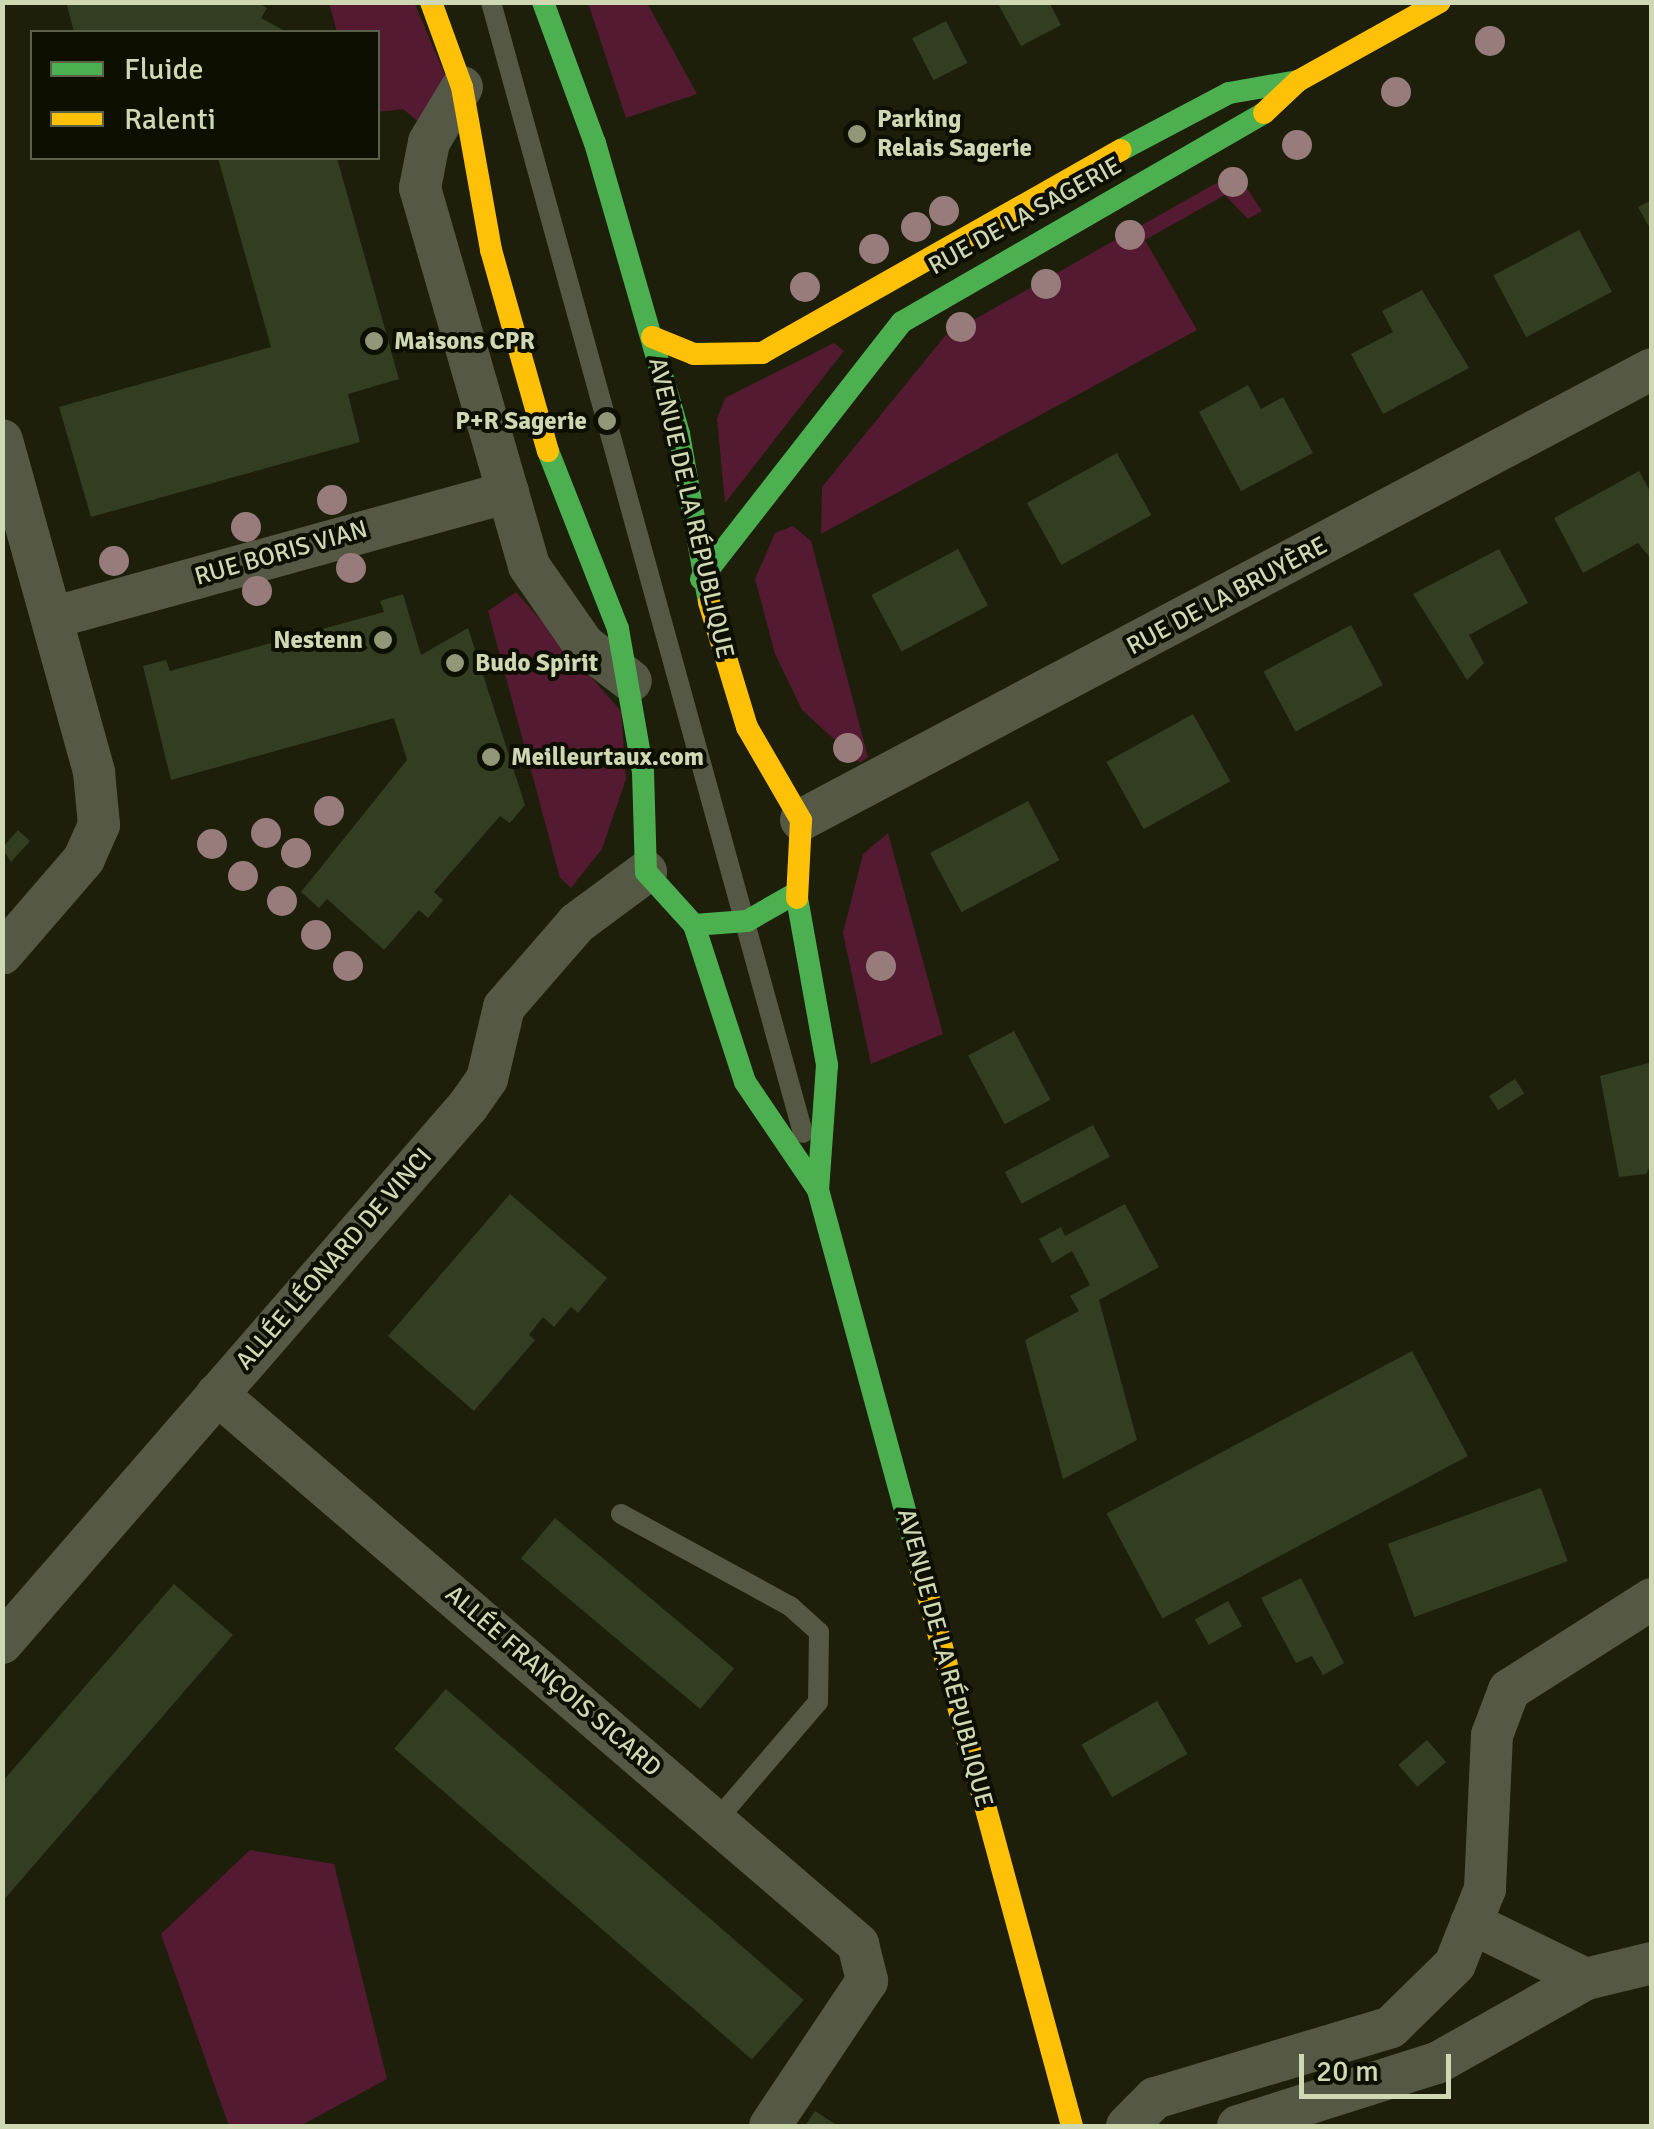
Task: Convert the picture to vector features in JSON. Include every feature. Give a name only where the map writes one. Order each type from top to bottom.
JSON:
[{"type":"main road","points":[[431,2],[462,87],[491,250],[560,492],[631,681],[646,872]]},
{"type":"main road","name":"AVENUE DE LA RÉPUBLIQUE","points":[[543,2],[652,336],[679,434],[701,580],[748,727],[801,820],[806,858],[796,893],[827,1065],[818,1190]]},
{"type":"main road","name":"RUE DE LA SAGERIE","points":[[701,580],[902,322],[941,292],[1248,128],[1298,81],[1440,2]]},
{"type":"main road","name":"RUE DE LA SAGERIE","points":[[652,336],[694,354],[762,352],[892,271],[1229,93],[1298,81]]},
{"type":"main road","name":"AVENUE DE LA RÉPUBLIQUE","points":[[646,872],[694,925],[745,1082],[818,1190],[1072,2126]]},
{"type":"main road","points":[[694,925],[746,921],[796,893]]},
{"type":"street","points":[[462,87],[429,142],[420,188],[530,566],[556,612],[631,681]]},
{"type":"street","name":"RUE DE LA BRUYÈRE","points":[[801,820],[1652,369]]},
{"type":"street","points":[[2,440],[54,616],[99,825],[84,860],[2,954]]},
{"type":"street","name":"RUE BORIS VIAN","points":[[54,616],[508,492]]},
{"type":"street","name":"ALLÉE LÉONARD DE VINCI","points":[[2,1644],[480,1090],[504,1006],[577,923],[646,872]]},
{"type":"street","name":"ALLÉE FRANÇOIS SICARD","points":[[217,1394],[858,1944],[867,1981],[770,2126]]},
{"type":"street","points":[[1127,2126],[1155,2098],[1391,2027],[1455,1964],[1485,1889],[1492,1735],[1509,1690],[1594,1629],[1652,1598]]},
{"type":"street","points":[[1472,1923],[1586,1980]]},
{"type":"street","points":[[1238,2126],[1437,2063],[1586,1980],[1652,1962]]},
{"type":"lane","points":[[492,2],[818,1190]]},
{"type":"lane","points":[[621,1514],[790,1606],[819,1632],[818,1702],[716,1821]]},
{"type":"shaded area","points":[[414,2],[445,75],[419,122],[403,109],[380,112],[380,30],[336,30],[329,3]]},
{"type":"shaded area","points":[[588,3],[647,3],[697,94],[626,118]]},
{"type":"shaded area","points":[[1236,172],[1262,211],[1248,219],[1225,195],[1145,240],[1197,330],[821,534],[822,487],[945,336]]},
{"type":"shaded area","points":[[834,343],[844,351],[725,503],[717,419],[725,398]]},
{"type":"shaded area","points":[[793,526],[811,541],[868,757],[860,763],[802,710],[775,654],[755,579],[775,533]]},
{"type":"shaded area","points":[[516,592],[621,711],[626,779],[602,849],[571,888],[560,878],[488,611]]},
{"type":"shaded area","points":[[888,833],[943,1034],[871,1064],[843,933],[863,854]]},
{"type":"shaded area","points":[[250,1850],[334,1864],[387,2079],[300,2126],[229,2126],[161,1934]]},
{"type":"building","points":[[66,2],[257,2],[267,8],[261,18],[283,30],[73,30]]},
{"type":"building","points":[[997,2],[1049,2],[1061,25],[1021,46]]},
{"type":"building","points":[[946,21],[967,63],[933,80],[912,38]]},
{"type":"building","points":[[219,160],[338,160],[399,379],[348,394],[360,442],[91,517],[59,407],[271,347]]},
{"type":"building","points":[[1652,200],[1652,232],[1638,207]]},
{"type":"building","points":[[1579,230],[1612,292],[1526,337],[1493,276]]},
{"type":"building","points":[[1422,290],[1469,368],[1383,414],[1351,354],[1393,332],[1382,311]]},
{"type":"building","points":[[1248,385],[1261,409],[1283,397],[1313,453],[1241,491],[1199,412]]},
{"type":"building","points":[[1117,453],[1151,515],[1061,565],[1027,503]]},
{"type":"building","points":[[1639,471],[1652,495],[1652,560],[1638,543],[1583,573],[1554,518]]},
{"type":"building","points":[[958,549],[988,606],[902,652],[871,595]]},
{"type":"building","points":[[1499,549],[1528,603],[1469,635],[1484,663],[1467,680],[1413,594]]},
{"type":"building","points":[[403,594],[421,655],[468,628],[525,805],[510,823],[500,816],[434,892],[443,900],[428,918],[419,910],[384,950],[327,899],[319,908],[301,892],[407,760],[394,718],[171,780],[143,666],[166,660],[170,671],[384,612],[380,601]]},
{"type":"building","points":[[1351,625],[1383,685],[1296,732],[1264,671]]},
{"type":"building","points":[[1193,714],[1230,781],[1144,829],[1106,762]]},
{"type":"building","points":[[1028,801],[1059,860],[961,912],[930,853]]},
{"type":"building","points":[[18,830],[30,841],[11,862],[2,848]]},
{"type":"building","points":[[1014,1031],[1051,1100],[1005,1124],[968,1055]]},
{"type":"building","points":[[1652,1062],[1652,1162],[1646,1174],[1619,1177],[1600,1076]]},
{"type":"building","points":[[1515,1079],[1524,1093],[1498,1110],[1489,1096]]},
{"type":"building","points":[[1093,1125],[1110,1157],[1022,1204],[1005,1172]]},
{"type":"building","points":[[510,1194],[607,1278],[578,1313],[571,1307],[554,1327],[543,1317],[529,1335],[535,1340],[474,1411],[388,1336]]},
{"type":"building","points":[[1125,1204],[1159,1267],[1099,1300],[1137,1440],[1063,1479],[1025,1340],[1079,1311],[1070,1296],[1090,1285],[1072,1251],[1052,1263],[1039,1239],[1061,1227],[1065,1236]]},
{"type":"building","points":[[1412,1351],[1468,1456],[1162,1619],[1107,1513]]},
{"type":"building","points":[[1541,1488],[1568,1561],[1415,1617],[1388,1544]]},
{"type":"building","points":[[555,1518],[734,1668],[700,1709],[521,1559]]},
{"type":"building","points":[[1301,1578],[1344,1663],[1323,1675],[1312,1656],[1296,1663],[1261,1598]]},
{"type":"building","points":[[174,1584],[233,1635],[2,1902],[2,1782]]},
{"type":"building","points":[[1228,1601],[1242,1626],[1209,1645],[1195,1619]]},
{"type":"building","points":[[446,1689],[804,2000],[752,2060],[394,1749]]},
{"type":"building","points":[[1157,1701],[1188,1754],[1112,1797],[1082,1744]]},
{"type":"building","points":[[1427,1740],[1446,1762],[1417,1787],[1398,1765]]},
{"type":"building","points":[[815,2111],[838,2126],[805,2126]]},
{"type":"traffic: fast","points":[[543,2],[595,143],[679,434],[709,602]]},
{"type":"traffic: fast","points":[[1121,150],[1229,93],[1298,81]]},
{"type":"traffic: fast","points":[[701,579],[902,322],[1264,113]]},
{"type":"traffic: fast","points":[[548,451],[618,629],[643,772],[646,872],[694,925],[745,1082],[818,1190]]},
{"type":"traffic: fast","points":[[694,925],[747,921],[796,893]]},
{"type":"traffic: fast","points":[[797,898],[827,1065],[818,1190],[917,1555]]},
{"type":"traffic: slow","points":[[431,2],[462,87],[491,250],[548,451]]},
{"type":"traffic: slow","points":[[1264,113],[1298,81],[1440,2]]},
{"type":"traffic: slow","points":[[652,337],[694,354],[762,353],[1121,150]]},
{"type":"traffic: slow","points":[[709,602],[747,727],[801,820],[797,898]]},
{"type":"traffic: slow","points":[[917,1555],[1072,2126]]},
{"type":"place","name":"Parking Relais Sagerie","points":[[857,134]]},
{"type":"place","name":"Maisons CPR","points":[[374,341]]},
{"type":"place","name":"P+R Sagerie","points":[[607,421]]},
{"type":"place","name":"Nestenn","points":[[383,640]]},
{"type":"place","name":"Budo Spirit","points":[[455,663]]},
{"type":"place","name":"Meilleurtaux.com","points":[[491,757]]}]
